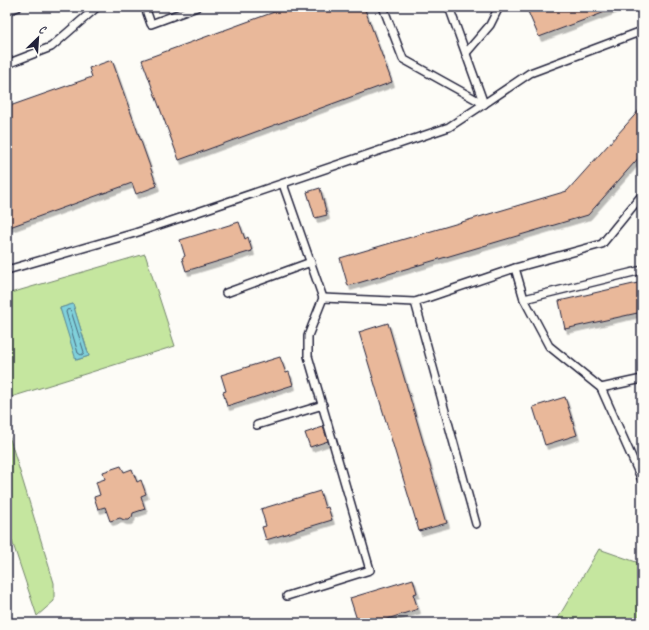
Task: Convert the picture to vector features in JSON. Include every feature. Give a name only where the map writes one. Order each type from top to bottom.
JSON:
[{"type":"lane","points":[[7,11],[18,7]]},
{"type":"lane","points":[[7,64],[51,47],[97,7]]},
{"type":"lane","points":[[145,7],[151,24],[197,7]]},
{"type":"lane","points":[[383,7],[402,59],[484,104]]},
{"type":"lane","points":[[449,7],[484,104]]},
{"type":"lane","points":[[466,53],[490,25],[499,7]]},
{"type":"lane","points":[[7,270],[135,233],[449,127],[530,73],[642,32]]},
{"type":"lane","points":[[283,184],[323,298],[308,336],[308,356],[370,570],[287,596]]},
{"type":"lane","points":[[323,298],[415,302],[515,268],[602,244],[639,202],[642,195]]},
{"type":"lane","points":[[226,293],[311,262]]},
{"type":"lane","points":[[515,268],[524,299],[549,346],[601,388],[642,480]]},
{"type":"lane","points":[[524,299],[642,270]]},
{"type":"lane","points":[[415,302],[476,524]]},
{"type":"lane","points":[[601,388],[642,379]]},
{"type":"lane","points":[[257,425],[323,405]]},
{"type":"green space","points":[[145,254],[175,346],[8,398],[7,294]],"holes":[[[73,304],[89,356],[77,360],[60,308]]]},
{"type":"green space","points":[[7,432],[54,583],[54,601],[37,616],[7,526]]},
{"type":"green space","points":[[599,549],[642,564],[642,623],[557,623],[558,618]]},
{"type":"water","points":[[73,304],[89,356],[76,360],[60,308]]},
{"type":"building","points":[[288,7],[364,7],[392,82],[179,160],[142,60]]},
{"type":"building","points":[[526,7],[616,7],[616,8],[539,37]]},
{"type":"building","points":[[112,60],[157,186],[136,194],[132,183],[7,228],[7,107],[92,77],[89,68]]},
{"type":"building","points":[[642,107],[642,154],[588,215],[348,286],[340,258],[567,191]]},
{"type":"building","points":[[320,188],[327,215],[315,218],[307,192]]},
{"type":"building","points":[[239,222],[245,239],[248,237],[252,251],[186,271],[182,258],[185,256],[180,240]]},
{"type":"building","points":[[642,282],[642,312],[565,329],[559,301]]},
{"type":"building","points":[[388,323],[447,523],[419,531],[359,332]]},
{"type":"building","points":[[280,357],[286,373],[289,372],[293,385],[227,406],[223,392],[226,391],[221,375]]},
{"type":"building","points":[[565,397],[577,435],[545,445],[533,407]]},
{"type":"building","points":[[323,427],[328,441],[310,447],[305,433]]},
{"type":"building","points":[[121,466],[124,472],[132,469],[137,482],[141,480],[146,494],[141,496],[145,509],[133,513],[129,520],[120,518],[110,521],[105,507],[98,509],[94,497],[100,495],[96,482],[105,479],[103,472]]},
{"type":"building","points":[[320,491],[325,508],[328,507],[332,520],[266,540],[262,527],[266,526],[261,509]]},
{"type":"building","points":[[413,579],[417,593],[413,594],[418,609],[375,623],[358,623],[350,598]]}]
